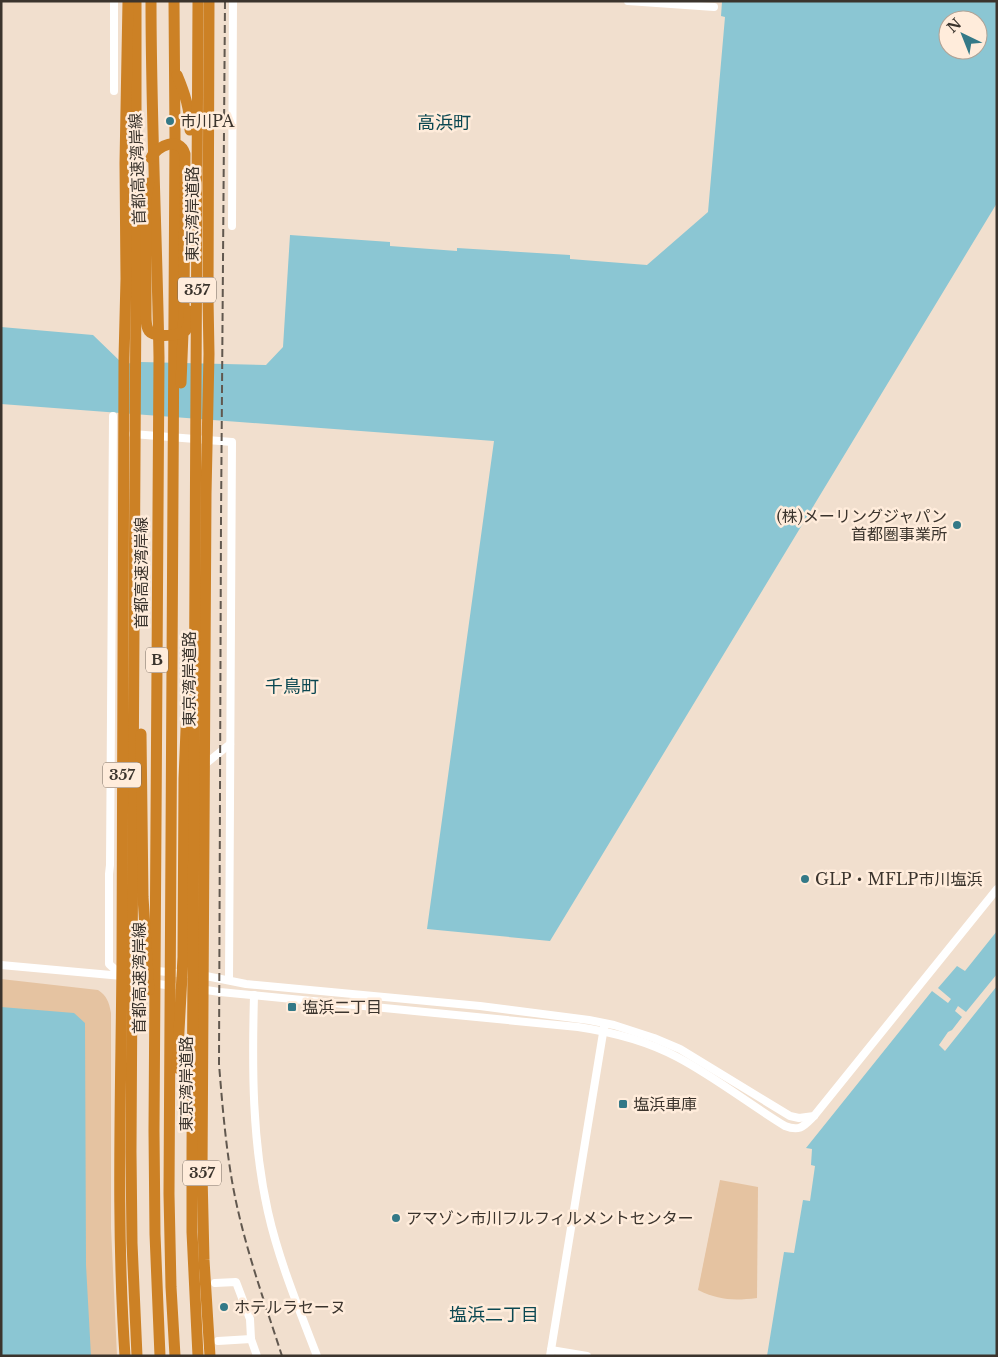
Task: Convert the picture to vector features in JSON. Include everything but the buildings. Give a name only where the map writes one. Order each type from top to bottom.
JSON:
[{"type":"highway","name":"357","points":[[125,1356],[120,1164],[128,573],[124,368],[128,1]]},
{"type":"highway","name":"357","points":[[136,1],[136,435],[128,573],[134,607],[131,1152],[132,1243],[137,1356]]},
{"type":"highway","name":"首都高速湾岸線","points":[[151,1],[159,413],[155,1234],[160,1356]]},
{"type":"highway","name":"首都高速湾岸線","points":[[174,1],[169,1194],[172,1318],[175,1356]]},
{"type":"highway","name":"東京湾岸道路","points":[[198,1],[196,473],[201,579],[204,765],[203,1229],[210,1356]]},
{"type":"highway","name":"東京湾岸道路","points":[[198,1356],[193,1252],[192,1153],[194,688],[201,579],[209,354],[209,1]]},
{"type":"highway","points":[[173,435],[180,401],[184,308],[185,164],[183,149],[180,145],[166,144],[155,151],[152,156],[146,199],[146,316],[148,331],[157,335],[180,335],[184,333],[188,328],[189,323],[190,118],[186,96],[174,69]]},
{"type":"highway","points":[[126,279],[131,413],[136,435]]},
{"type":"highway","points":[[196,473],[202,418],[205,324],[208,298]]},
{"type":"highway","points":[[134,607],[141,732],[143,896],[149,994],[155,1013]]},
{"type":"highway","points":[[169,1194],[174,1144],[183,957],[184,779],[187,705],[194,688]]},
{"type":"street","points":[[114,1],[114,91]]},
{"type":"street","points":[[232,226],[233,1]]},
{"type":"street","points":[[628,1],[714,7]]},
{"type":"street","points":[[113,416],[109,964],[122,976]]},
{"type":"street","points":[[113,432],[232,442],[229,980]]},
{"type":"street","points":[[204,765],[230,744]]},
{"type":"street","points":[[122,976],[138,969],[203,975],[246,984],[480,1006],[559,1017],[604,1028],[617,1035],[677,1057],[696,1067],[785,1126],[794,1129],[802,1127],[814,1116],[997,890]]},
{"type":"street","points":[[1,965],[122,976],[139,981],[203,990],[308,1001],[558,1026],[631,1030],[674,1046],[785,1114],[794,1118],[814,1116]]},
{"type":"street","points":[[308,1001],[309,990]]},
{"type":"street","points":[[254,995],[253,1101],[261,1177],[277,1246],[317,1356]]},
{"type":"street","points":[[375,1007],[376,996]]},
{"type":"street","points":[[479,1018],[480,1006]]},
{"type":"street","points":[[527,1022],[528,1013]]},
{"type":"street","points":[[558,1026],[559,1017]]},
{"type":"street","points":[[587,1356],[550,1353],[604,1028]]},
{"type":"street","points":[[768,1115],[773,1106]]},
{"type":"street","points":[[216,1283],[236,1282],[250,1319],[251,1339],[257,1356]]},
{"type":"street","points":[[218,1342],[251,1339]]},
{"type":"shaded area","points":[[1,979],[98,990],[106,997],[109,1006],[111,1013],[111,1228],[117,1356],[1,1356]]},
{"type":"shaded area","points":[[720,1180],[758,1187],[757,1298],[726,1299],[698,1290]]},
{"type":"water","points":[[997,1],[997,203],[550,941],[427,929],[494,441],[1,404],[1,327],[93,335],[123,364],[141,362],[266,365],[283,347],[290,235],[390,242],[390,246],[457,251],[457,248],[570,255],[570,259],[647,265],[708,212],[725,17],[721,16],[722,2]]},
{"type":"water","points":[[997,931],[997,1356],[767,1356],[784,1252],[794,1253],[803,1200],[810,1201],[815,1166],[811,1165],[812,1149],[806,1148],[932,991],[948,1003],[951,999],[938,988],[957,966],[965,971]]},
{"type":"water","points":[[1,1007],[74,1013],[85,1023],[86,1265],[91,1356],[1,1356]]},
{"type":"pier","points":[[997,974],[997,986],[945,1051],[939,1045],[962,1017],[955,1011],[958,1006],[966,1012]]},
{"type":"railway","points":[[225,1],[219,1064],[227,1147],[235,1198],[253,1267],[282,1356]]},
{"type":"place","name":"市川PA","points":[[170,121]]},
{"type":"place","name":"(株)メーリングジャパン 首都圏事業所","points":[[957,525]]},
{"type":"place","name":"GLP・MFLP市川塩浜","points":[[805,879]]},
{"type":"place","name":"塩浜二丁目","points":[[292,1007]]},
{"type":"place","name":"塩浜車庫","points":[[623,1104]]},
{"type":"place","name":"アマゾン市川フルフィルメントセンター","points":[[396,1218]]},
{"type":"place","name":"ホテルラセーヌ","points":[[224,1307]]},
{"type":"district","name":"高浜町","points":[[444,123]]},
{"type":"district","name":"千鳥町","points":[[292,687]]},
{"type":"district","name":"塩浜二丁目","points":[[494,1315]]}]
